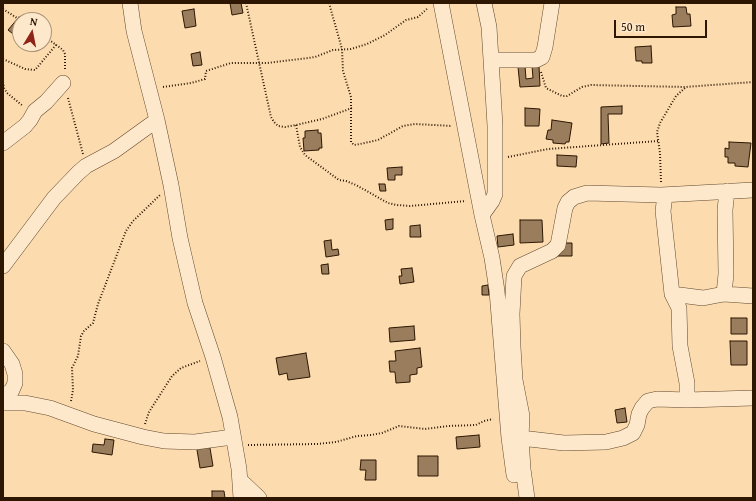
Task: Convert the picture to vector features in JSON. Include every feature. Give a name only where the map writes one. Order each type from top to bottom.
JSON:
[{"type":"street","points":[[130,3],[134,31],[157,120],[171,185],[180,238],[195,303],[213,357],[230,417],[240,480],[241,498]]},
{"type":"street","points":[[482,215],[495,194],[495,126],[489,27],[484,3]]},
{"type":"street","points":[[491,60],[536,60],[542,57],[552,3]]},
{"type":"street","points":[[435,5],[465,127],[492,258],[497,291],[507,417],[517,498]]},
{"type":"street","points":[[3,143],[25,126],[39,107],[46,102],[63,83]]},
{"type":"street","points":[[3,266],[54,198],[78,173],[86,166],[114,151],[157,120]]},
{"type":"street","points":[[527,498],[521,438],[522,416],[515,380],[512,314],[514,276],[520,266],[552,251],[558,245],[565,208],[568,202],[574,197],[586,193],[663,195],[753,190]]},
{"type":"street","points":[[724,294],[726,274],[725,210],[727,191]]},
{"type":"street","points":[[663,195],[663,211],[672,294],[679,308],[680,314],[680,346],[687,383],[687,400]]},
{"type":"street","points":[[672,294],[703,298],[724,294],[753,296]]},
{"type":"street","points":[[3,351],[12,364],[16,374],[15,383],[12,390],[3,397]]},
{"type":"street","points":[[521,438],[564,443],[606,442],[623,438],[633,433],[637,425],[639,414],[648,401],[657,399],[687,400],[753,398]]},
{"type":"street","points":[[3,403],[25,403],[50,408],[66,415],[143,437],[164,441],[234,441]]},
{"type":"street","points":[[240,480],[259,498]]},
{"type":"path","points":[[246,3],[271,118],[278,126],[285,127],[322,119],[352,108]]},
{"type":"path","points":[[329,3],[342,49],[342,71],[351,97],[351,142],[354,144],[360,144],[378,140],[403,126],[415,124],[465,127]]},
{"type":"path","points":[[152,99],[163,87],[205,80],[206,71],[231,63],[260,63],[315,57],[333,50],[350,49],[375,41],[406,20],[418,17],[435,5]]},
{"type":"path","points":[[3,9],[12,15]]},
{"type":"path","points":[[3,59],[25,69],[35,70],[56,45]]},
{"type":"path","points":[[536,60],[546,88],[562,96],[567,96],[582,87],[592,85],[685,87],[753,82]]},
{"type":"path","points":[[3,82],[7,93],[34,114]]},
{"type":"path","points":[[663,195],[658,132],[660,123],[676,96],[685,87]]},
{"type":"path","points":[[296,125],[300,147],[306,155],[339,180],[351,183],[388,203],[410,206],[479,199]]},
{"type":"path","points":[[495,159],[548,149],[658,141]]},
{"type":"path","points":[[66,415],[73,390],[72,368],[78,356],[81,336],[92,322],[126,231],[133,221],[171,185]]},
{"type":"path","points":[[143,437],[149,412],[164,386],[172,376],[181,368],[213,357]]},
{"type":"path","points":[[234,441],[259,446],[318,444],[336,442],[357,436],[371,436],[399,426],[425,429],[476,425],[489,419],[507,417]]},
{"type":"building","points":[[230,3],[241,3],[243,13],[232,15]]},
{"type":"building","points":[[676,7],[686,7],[687,14],[690,14],[691,26],[673,27],[672,15],[676,14]]},
{"type":"building","points":[[194,9],[196,26],[185,28],[182,11]]},
{"type":"building","points":[[12,25],[12,33],[8,30]]},
{"type":"building","points":[[651,46],[652,63],[642,63],[642,61],[636,61],[635,47]]},
{"type":"building","points":[[200,52],[202,65],[193,66],[191,54]]},
{"type":"building","points":[[525,66],[526,79],[533,78],[532,66],[539,66],[540,86],[520,87],[518,67]]},
{"type":"building","points":[[622,106],[622,114],[608,114],[609,143],[601,144],[601,107]]},
{"type":"building","points":[[525,108],[540,109],[539,126],[525,126]]},
{"type":"building","points":[[552,120],[572,123],[569,142],[566,142],[565,144],[553,143],[553,140],[546,139],[548,130],[551,130]]},
{"type":"building","points":[[318,130],[318,133],[321,133],[322,148],[319,148],[319,150],[304,151],[303,138],[305,138],[305,131]]},
{"type":"building","points":[[729,142],[751,143],[748,167],[735,166],[735,163],[728,163],[728,157],[725,157],[725,148],[729,149]]},
{"type":"building","points":[[557,155],[577,156],[576,167],[557,166]]},
{"type":"building","points":[[402,167],[402,175],[395,175],[395,180],[388,180],[387,168]]},
{"type":"building","points":[[379,184],[385,184],[386,191],[380,191]]},
{"type":"building","points":[[393,219],[393,229],[386,230],[385,220]]},
{"type":"building","points":[[520,220],[542,220],[543,242],[520,243]]},
{"type":"building","points":[[420,225],[421,237],[410,237],[410,226]]},
{"type":"building","points":[[513,234],[514,245],[498,247],[497,236]]},
{"type":"building","points":[[331,240],[332,250],[338,249],[339,255],[326,257],[324,241]]},
{"type":"building","points":[[551,243],[572,243],[572,256],[551,256]]},
{"type":"building","points":[[328,264],[329,274],[322,274],[321,265]]},
{"type":"building","points":[[412,268],[414,282],[400,284],[399,276],[402,276],[401,269]]},
{"type":"building","points":[[488,285],[489,295],[482,295],[482,286]]},
{"type":"building","points":[[731,318],[747,318],[747,334],[731,334]]},
{"type":"building","points":[[414,326],[415,340],[390,342],[389,328]]},
{"type":"building","points":[[730,341],[747,341],[747,365],[731,365]]},
{"type":"building","points":[[420,348],[422,367],[417,368],[417,374],[410,375],[410,382],[396,383],[395,372],[390,372],[389,361],[396,361],[395,351]]},
{"type":"building","points":[[306,353],[310,377],[288,380],[287,373],[279,375],[276,358]]},
{"type":"building","points":[[625,408],[627,422],[617,423],[615,410]]},
{"type":"building","points":[[479,435],[480,447],[457,449],[456,437]]},
{"type":"building","points":[[208,436],[213,466],[200,468],[195,438]]},
{"type":"building","points":[[105,439],[114,440],[112,455],[92,452],[93,444],[104,445]]},
{"type":"building","points":[[418,456],[438,456],[438,476],[418,476]]},
{"type":"building","points":[[361,460],[376,460],[376,480],[365,480],[366,470],[360,470]]},
{"type":"building","points":[[212,491],[224,491],[225,498],[212,498]]}]
